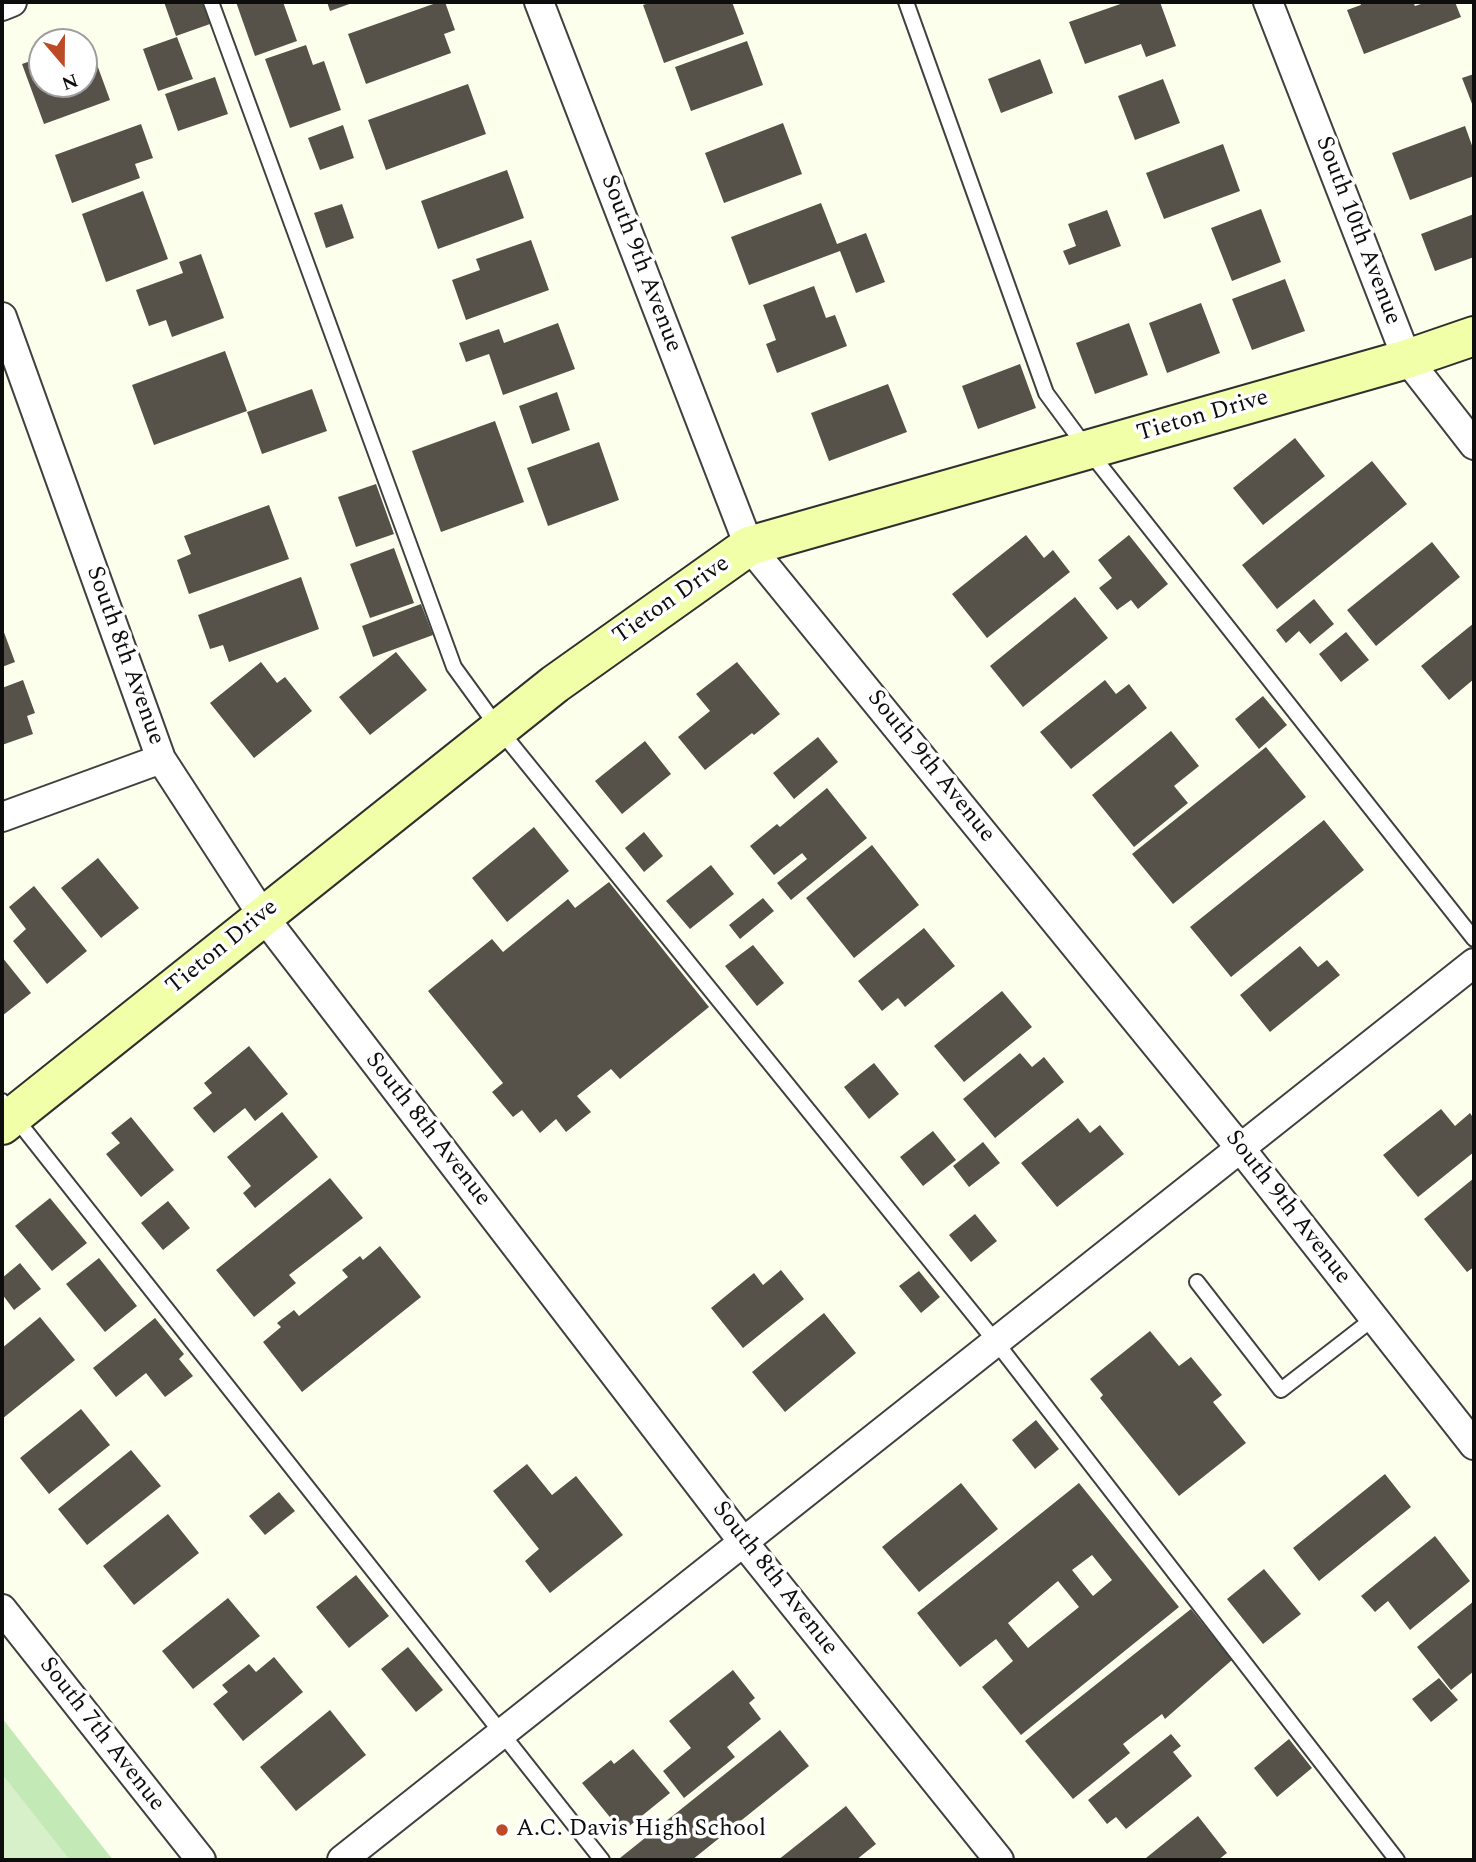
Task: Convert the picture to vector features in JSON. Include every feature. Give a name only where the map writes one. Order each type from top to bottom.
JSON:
[{"type":"main road","name":"Tieton Drive","points":[[6,1113],[262,916],[555,684],[749,546],[1406,359],[1474,336]]},
{"type":"street","points":[[2,6],[12,2]]},
{"type":"street","name":"South 9th Avenue","points":[[539,2],[749,546],[1241,1149],[1474,1445]]},
{"type":"street","name":"South 10th Avenue","points":[[1268,2],[1406,359],[1474,445]]},
{"type":"street","name":"South 8th Avenue","points":[[2,317],[162,759],[262,916],[744,1543],[999,1860]]},
{"type":"street","points":[[2,817],[162,759]]},
{"type":"street","points":[[342,1860],[1474,963]]},
{"type":"street","name":"South 7th Avenue","points":[[2,1609],[201,1860]]},
{"type":"lane","points":[[211,2],[454,667],[499,729],[996,1342],[1397,1860]]},
{"type":"lane","points":[[905,2],[1046,393],[1088,450],[1474,939]]},
{"type":"lane","points":[[6,1113],[602,1860]]},
{"type":"lane","points":[[1196,1282],[1281,1390],[1374,1318]]},
{"type":"green space","points":[[2,1718],[113,1860],[2,1860]]},
{"type":"green space","points":[[2,1774],[70,1860],[2,1860]]},
{"type":"building","points":[[164,2],[202,2],[210,24],[176,36]]},
{"type":"building","points":[[236,2],[283,2],[297,41],[255,56]]},
{"type":"building","points":[[327,2],[355,2],[330,11]]},
{"type":"building","points":[[445,2],[455,30],[444,34],[451,53],[366,84],[348,34]]},
{"type":"building","points":[[652,2],[732,2],[744,34],[664,63],[643,5]]},
{"type":"building","points":[[1126,2],[1160,2],[1176,46],[1146,57],[1141,44],[1085,64],[1069,22]]},
{"type":"building","points":[[1360,2],[1413,2],[1415,6],[1427,2],[1455,2],[1461,17],[1364,54],[1347,10],[1361,5]]},
{"type":"building","points":[[177,37],[193,79],[158,91],[143,49]]},
{"type":"building","points":[[747,41],[763,85],[691,111],[675,67]]},
{"type":"building","points":[[306,45],[313,65],[324,61],[341,110],[290,128],[265,59]]},
{"type":"building","points":[[1040,59],[1053,93],[1001,113],[988,79]]},
{"type":"building","points":[[28,62],[28,80],[22,64]]},
{"type":"building","points":[[98,67],[110,100],[44,124],[34,98],[98,98]]},
{"type":"building","points":[[1474,74],[1474,109],[1462,78]]},
{"type":"building","points":[[215,77],[228,114],[178,131],[165,94]]},
{"type":"building","points":[[1163,79],[1180,123],[1135,140],[1118,96]]},
{"type":"building","points":[[468,84],[486,134],[386,170],[368,120]]},
{"type":"building","points":[[783,123],[802,174],[724,203],[705,153]]},
{"type":"building","points":[[141,124],[153,158],[135,164],[140,178],[72,203],[55,155]]},
{"type":"building","points":[[343,125],[354,158],[320,170],[308,138]]},
{"type":"building","points":[[1465,126],[1474,151],[1474,176],[1410,200],[1392,153]]},
{"type":"building","points":[[1223,144],[1240,191],[1164,219],[1146,173]]},
{"type":"building","points":[[507,170],[524,218],[438,249],[421,201]]},
{"type":"building","points":[[143,191],[168,259],[106,282],[82,214]]},
{"type":"building","points":[[821,203],[837,244],[866,233],[885,282],[856,293],[840,251],[749,285],[731,237]]},
{"type":"building","points":[[342,204],[354,238],[326,248],[314,213]]},
{"type":"building","points":[[1261,209],[1281,262],[1232,281],[1211,228]]},
{"type":"building","points":[[1107,210],[1121,246],[1069,265],[1063,251],[1076,246],[1068,224]]},
{"type":"building","points":[[1474,214],[1474,257],[1435,271],[1421,234]]},
{"type":"building","points":[[531,240],[549,290],[466,320],[452,280],[480,270],[476,259]]},
{"type":"building","points":[[201,254],[224,318],[172,337],[166,320],[149,326],[136,290],[183,273],[179,262]]},
{"type":"building","points":[[1285,279],[1305,331],[1252,350],[1232,299]]},
{"type":"building","points":[[814,286],[826,318],[835,315],[847,346],[777,373],[766,344],[776,340],[763,305]]},
{"type":"building","points":[[1201,303],[1220,353],[1167,373],[1149,323]]},
{"type":"building","points":[[558,323],[575,369],[503,395],[489,354],[466,362],[459,343],[499,329],[504,343]]},
{"type":"building","points":[[1129,323],[1148,375],[1095,394],[1076,343]]},
{"type":"building","points":[[225,351],[247,411],[154,445],[132,385]]},
{"type":"building","points":[[1020,364],[1036,408],[978,429],[962,386]]},
{"type":"building","points":[[888,384],[907,432],[829,461],[811,413]]},
{"type":"building","points":[[312,389],[327,431],[262,454],[247,412]]},
{"type":"building","points":[[557,392],[570,430],[532,444],[519,406]]},
{"type":"building","points":[[495,421],[524,502],[441,532],[412,451]]},
{"type":"building","points":[[1295,438],[1325,476],[1263,525],[1233,488]]},
{"type":"building","points":[[599,442],[619,500],[548,526],[527,468]]},
{"type":"building","points":[[1372,461],[1407,504],[1277,609],[1242,565]]},
{"type":"building","points":[[376,484],[394,534],[356,547],[338,497]]},
{"type":"building","points":[[269,505],[289,559],[189,594],[177,560],[191,554],[184,536]]},
{"type":"building","points":[[1026,535],[1044,558],[1053,550],[1070,572],[987,638],[952,594]]},
{"type":"building","points":[[1129,535],[1168,584],[1138,609],[1131,600],[1117,610],[1099,588],[1112,578],[1098,560]]},
{"type":"building","points":[[1432,542],[1460,577],[1376,646],[1347,610]]},
{"type":"building","points":[[394,548],[414,603],[370,618],[350,564]]},
{"type":"building","points":[[301,577],[319,629],[229,662],[223,645],[210,649],[198,615]]},
{"type":"building","points":[[1075,597],[1108,638],[1023,707],[990,666]]},
{"type":"building","points":[[1314,599],[1334,624],[1310,644],[1299,631],[1286,643],[1276,630]]},
{"type":"building","points":[[421,604],[433,635],[373,657],[362,626]]},
{"type":"building","points":[[1474,623],[1474,679],[1449,700],[1421,666]]},
{"type":"building","points":[[2,627],[15,662],[2,667]]},
{"type":"building","points":[[1346,632],[1369,660],[1341,682],[1319,654]]},
{"type":"building","points":[[396,652],[427,690],[370,735],[339,697]]},
{"type":"building","points":[[261,662],[277,683],[285,677],[312,711],[254,758],[210,703]]},
{"type":"building","points":[[737,662],[780,714],[705,770],[678,737],[710,711],[696,694]]},
{"type":"building","points":[[23,680],[35,713],[27,716],[33,734],[2,745],[2,688]]},
{"type":"building","points":[[1105,680],[1116,694],[1129,684],[1147,708],[1071,769],[1040,732]]},
{"type":"building","points":[[1263,696],[1287,725],[1259,749],[1235,719]]},
{"type":"building","points":[[1171,731],[1199,766],[1174,786],[1188,803],[1134,847],[1092,795]]},
{"type":"building","points":[[818,737],[838,762],[794,799],[773,773]]},
{"type":"building","points":[[645,741],[671,774],[622,814],[595,781]]},
{"type":"building","points":[[1266,747],[1306,797],[1173,904],[1132,854]]},
{"type":"building","points":[[827,788],[867,838],[791,900],[777,883],[807,859],[802,853],[774,875],[750,846],[777,824],[780,827]]},
{"type":"building","points":[[1324,820],[1364,870],[1231,977],[1190,927]]},
{"type":"building","points":[[534,827],[569,871],[507,922],[472,878]]},
{"type":"building","points":[[644,832],[663,856],[644,872],[625,848]]},
{"type":"building","points":[[872,845],[919,905],[854,958],[806,898]]},
{"type":"building","points":[[98,858],[139,908],[101,938],[61,888]]},
{"type":"building","points":[[711,865],[734,894],[690,929],[666,901]]},
{"type":"building","points":[[609,882],[709,1007],[620,1079],[611,1069],[577,1096],[591,1112],[566,1132],[556,1119],[540,1133],[522,1110],[513,1117],[492,1092],[503,1083],[428,991],[492,939],[503,952],[568,899],[575,908]]},
{"type":"building","points":[[34,886],[87,951],[47,984],[13,941],[26,929],[9,907]]},
{"type":"building","points":[[763,898],[774,911],[740,939],[729,925]]},
{"type":"building","points":[[924,928],[955,966],[905,1007],[898,998],[882,1011],[858,981]]},
{"type":"building","points":[[753,945],[784,983],[757,1006],[725,966]]},
{"type":"building","points":[[1300,946],[1318,967],[1327,960],[1340,975],[1270,1032],[1240,995]]},
{"type":"building","points":[[2,957],[31,993],[2,1016]]},
{"type":"building","points":[[1002,991],[1032,1027],[964,1082],[934,1046]]},
{"type":"building","points":[[249,1046],[288,1094],[255,1121],[245,1108],[214,1133],[193,1108],[212,1093],[204,1083]]},
{"type":"building","points":[[1020,1053],[1032,1067],[1044,1057],[1064,1082],[995,1138],[963,1099]]},
{"type":"building","points":[[874,1063],[899,1094],[869,1119],[844,1087]]},
{"type":"building","points":[[1441,1109],[1455,1126],[1470,1113],[1474,1119],[1474,1152],[1418,1197],[1383,1155]]},
{"type":"building","points":[[282,1112],[318,1157],[255,1208],[243,1193],[251,1186],[227,1157]]},
{"type":"building","points":[[131,1117],[174,1170],[141,1197],[106,1154],[120,1143],[111,1133]]},
{"type":"building","points":[[1078,1118],[1090,1133],[1100,1125],[1124,1154],[1057,1207],[1021,1163]]},
{"type":"building","points":[[933,1131],[956,1160],[923,1186],[900,1157]]},
{"type":"building","points":[[983,1142],[1000,1163],[969,1187],[953,1166]]},
{"type":"building","points":[[330,1178],[363,1218],[289,1275],[296,1283],[254,1317],[216,1270]]},
{"type":"building","points":[[1474,1178],[1474,1267],[1467,1272],[1424,1219]]},
{"type":"building","points":[[50,1198],[87,1243],[52,1271],[15,1226]]},
{"type":"building","points":[[168,1201],[190,1228],[163,1250],[141,1223]]},
{"type":"building","points":[[975,1214],[997,1241],[971,1262],[949,1235]]},
{"type":"building","points":[[380,1246],[421,1297],[302,1392],[263,1342],[281,1327],[277,1323],[294,1310],[299,1316],[348,1277],[342,1270],[360,1256],[363,1260]]},
{"type":"building","points":[[99,1258],[137,1306],[105,1332],[66,1284]]},
{"type":"building","points":[[20,1263],[41,1289],[14,1310],[2,1294],[2,1278]]},
{"type":"building","points":[[781,1270],[804,1299],[743,1348],[711,1308],[754,1273],[763,1285]]},
{"type":"building","points":[[919,1271],[940,1297],[921,1313],[899,1286]]},
{"type":"building","points":[[824,1313],[856,1353],[785,1412],[752,1372]]},
{"type":"building","points":[[40,1317],[75,1360],[2,1419],[2,1348]]},
{"type":"building","points":[[155,1318],[184,1354],[179,1359],[193,1376],[165,1397],[146,1373],[116,1397],[93,1368]]},
{"type":"building","points":[[1150,1331],[1179,1366],[1191,1357],[1222,1395],[1213,1402],[1246,1443],[1179,1496],[1100,1398],[1103,1395],[1090,1379]]},
{"type":"building","points":[[81,1409],[110,1445],[49,1494],[20,1458]]},
{"type":"building","points":[[1036,1420],[1059,1449],[1035,1469],[1012,1440]]},
{"type":"building","points":[[131,1450],[161,1486],[87,1545],[58,1509]]},
{"type":"building","points":[[527,1464],[552,1495],[576,1476],[623,1535],[550,1593],[525,1561],[539,1549],[493,1491]]},
{"type":"building","points":[[1385,1474],[1411,1507],[1319,1581],[1293,1548]]},
{"type":"building","points":[[961,1483],[998,1529],[919,1592],[882,1547]]},
{"type":"building","points":[[1079,1483],[1179,1607],[1021,1735],[982,1687],[1013,1661],[996,1639],[960,1667],[917,1613]],"holes":[[[1092,1555],[1112,1580],[1093,1596],[1072,1570]],[[1058,1581],[1079,1607],[1028,1648],[1008,1623]]]},
{"type":"building","points":[[279,1492],[295,1511],[265,1535],[249,1516]]},
{"type":"building","points":[[168,1514],[199,1553],[134,1605],[103,1566]]},
{"type":"building","points":[[1435,1536],[1470,1581],[1410,1630],[1388,1601],[1375,1612],[1361,1596]]},
{"type":"building","points":[[1264,1569],[1301,1614],[1263,1644],[1227,1599]]},
{"type":"building","points":[[356,1575],[389,1616],[349,1648],[316,1607]]},
{"type":"building","points":[[228,1598],[260,1636],[193,1689],[162,1651]]},
{"type":"building","points":[[1474,1601],[1474,1671],[1451,1690],[1417,1647]]},
{"type":"building","points":[[1191,1609],[1232,1660],[1165,1719],[1162,1714],[1123,1744],[1130,1753],[1073,1799],[1025,1741]]},
{"type":"building","points":[[408,1647],[443,1690],[416,1712],[381,1669]]},
{"type":"building","points":[[274,1657],[303,1692],[243,1741],[213,1704],[228,1692],[222,1685],[249,1664],[256,1672]]},
{"type":"building","points":[[733,1670],[755,1698],[749,1703],[761,1719],[727,1747],[735,1757],[684,1798],[663,1771],[691,1748],[669,1721]]},
{"type":"building","points":[[1439,1678],[1458,1700],[1431,1722],[1412,1699]]},
{"type":"building","points":[[330,1710],[366,1755],[296,1811],[260,1767]]},
{"type":"building","points":[[780,1730],[809,1766],[692,1860],[621,1860],[620,1858]]},
{"type":"building","points":[[1171,1734],[1181,1746],[1173,1752],[1192,1776],[1126,1829],[1116,1817],[1107,1824],[1088,1800]]},
{"type":"building","points":[[1289,1739],[1312,1768],[1277,1797],[1254,1768]]},
{"type":"building","points":[[633,1749],[670,1793],[622,1832],[582,1783],[611,1760],[614,1764]]},
{"type":"building","points":[[846,1806],[876,1844],[856,1860],[778,1860]]},
{"type":"building","points":[[1198,1816],[1227,1853],[1218,1860],[1146,1858]]},
{"type":"place","name":"A.C. Davis High School","points":[[502,1830]]}]
